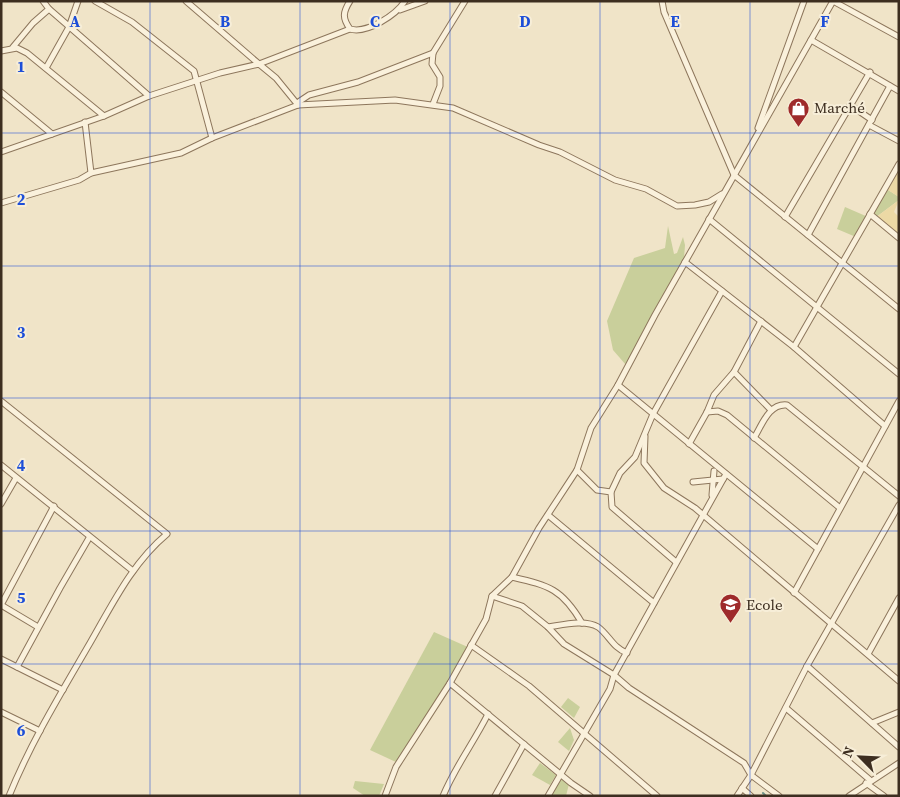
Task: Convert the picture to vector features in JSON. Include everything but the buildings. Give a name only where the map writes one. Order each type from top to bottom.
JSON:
[{"type":"street","points":[[42,1],[69,27],[149,96]]},
{"type":"street","points":[[46,68],[69,27],[78,1]]},
{"type":"street","points":[[94,1],[132,22],[170,50],[194,71],[195,82],[212,138]]},
{"type":"street","points":[[186,1],[276,78],[297,104]]},
{"type":"street","points":[[350,1],[344,11],[344,19],[350,29]]},
{"type":"street","points":[[400,10],[406,1]]},
{"type":"street","points":[[1,152],[104,116],[149,96],[220,73],[259,64],[350,29],[361,30],[400,10],[425,1]]},
{"type":"street","points":[[433,104],[440,86],[440,77],[432,64],[433,53],[465,1]]},
{"type":"street","points":[[662,1],[664,12],[734,175],[899,309]]},
{"type":"street","points":[[753,142],[804,1]]},
{"type":"street","points":[[385,796],[396,767],[450,683],[486,619],[492,596],[512,577],[577,470],[591,428],[618,385],[709,219],[833,1],[899,37]]},
{"type":"street","points":[[13,48],[33,23],[49,9]]},
{"type":"street","points":[[811,40],[870,72],[899,91]]},
{"type":"street","points":[[1,51],[13,48],[27,53],[104,116]]},
{"type":"street","points":[[1,203],[79,180],[91,173],[172,156],[297,104],[309,94],[358,82],[433,53]]},
{"type":"street","points":[[785,217],[870,72]]},
{"type":"street","points":[[808,235],[890,86]]},
{"type":"street","points":[[1,92],[52,134]]},
{"type":"street","points":[[297,104],[395,100],[453,108],[560,152],[615,180],[646,190],[677,206],[709,202],[724,193]]},
{"type":"street","points":[[850,105],[870,123],[899,141]]},
{"type":"street","points":[[85,122],[91,173]]},
{"type":"street","points":[[794,348],[899,164]]},
{"type":"street","points":[[870,214],[899,238]]},
{"type":"street","points":[[709,219],[899,374]]},
{"type":"street","points":[[685,262],[794,348],[885,426]]},
{"type":"street","points":[[676,562],[612,507],[612,492],[620,473],[636,457],[653,414],[722,291]]},
{"type":"street","points":[[689,444],[708,412],[714,395],[734,372],[761,321]]},
{"type":"street","points":[[734,372],[771,410]]},
{"type":"street","points":[[618,385],[689,444],[724,477],[818,550]]},
{"type":"street","points":[[794,593],[899,401]]},
{"type":"street","points":[[2,405],[167,534],[155,544],[132,571],[40,731],[9,796]]},
{"type":"street","points":[[754,438],[771,410],[778,406],[787,405],[899,496]]},
{"type":"street","points":[[708,412],[723,412],[840,508]]},
{"type":"street","points":[[645,436],[644,463],[664,488],[688,503],[702,517],[899,681]]},
{"type":"street","points":[[1,465],[132,571]]},
{"type":"street","points":[[577,470],[597,490],[612,492]]},
{"type":"street","points":[[712,498],[714,470]]},
{"type":"street","points":[[692,482],[713,481],[724,477]]},
{"type":"street","points":[[548,796],[610,689],[614,675],[724,477]]},
{"type":"street","points":[[1,504],[16,478]]},
{"type":"street","points":[[737,796],[751,775],[807,666],[899,505]]},
{"type":"street","points":[[38,627],[1,605],[54,506]]},
{"type":"street","points":[[548,515],[654,603]]},
{"type":"street","points":[[17,667],[89,538]]},
{"type":"street","points":[[512,577],[537,583],[558,592],[569,601],[582,623]]},
{"type":"street","points":[[492,596],[522,606],[548,627],[564,644],[614,675],[629,688],[744,763],[751,775],[778,796]]},
{"type":"street","points":[[868,654],[899,598]]},
{"type":"street","points":[[548,627],[582,623],[598,627],[611,643],[627,653]]},
{"type":"street","points":[[471,645],[529,686],[583,735],[657,796]]},
{"type":"street","points":[[1,658],[63,690]]},
{"type":"street","points":[[807,666],[899,747]]},
{"type":"street","points":[[892,676],[899,675]]},
{"type":"street","points":[[450,683],[560,774],[590,796]]},
{"type":"street","points":[[786,708],[884,796]]},
{"type":"street","points":[[1,712],[40,731]]},
{"type":"street","points":[[872,723],[899,712]]},
{"type":"street","points":[[443,796],[453,773],[488,714]]},
{"type":"street","points":[[495,796],[524,744]]},
{"type":"street","points":[[849,796],[899,763]]},
{"type":"street","points":[[742,788],[751,796]]},
{"type":"green space","points":[[885,188],[899,197],[899,200],[875,218],[870,214]]},
{"type":"green space","points":[[845,207],[868,217],[856,237],[837,229]]},
{"type":"green space","points":[[668,226],[674,254],[677,253],[683,237],[685,245],[684,259],[626,365],[613,350],[607,321],[634,258],[665,248]]},
{"type":"green space","points":[[434,632],[470,648],[398,763],[370,750]]},
{"type":"green space","points":[[568,698],[580,707],[574,718],[561,707]]},
{"type":"green space","points":[[570,728],[574,740],[569,751],[558,742]]},
{"type":"green space","points":[[540,763],[556,775],[550,785],[532,775]]},
{"type":"green space","points":[[561,777],[569,784],[566,796],[551,796]]},
{"type":"green space","points":[[355,781],[384,784],[379,796],[365,796],[353,788]]},
{"type":"sand","points":[[899,164],[899,197],[885,188]]},
{"type":"sand","points":[[899,200],[894,212],[899,217],[899,238],[875,218]]},
{"type":"waterway","points":[[763,793],[766,796]]},
{"type":"place","name":"Marché","points":[[798,127]]},
{"type":"place","name":"Ecole","points":[[730,624]]}]
